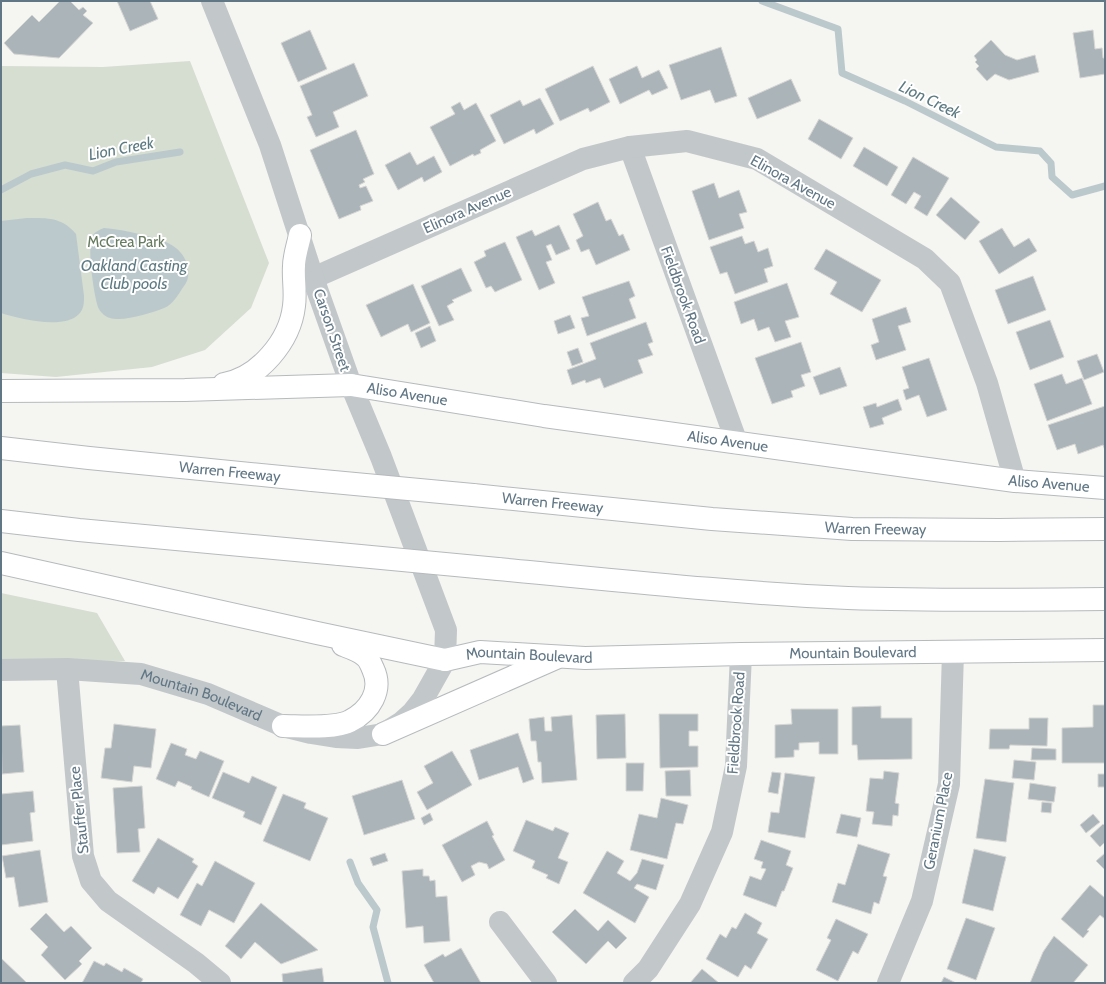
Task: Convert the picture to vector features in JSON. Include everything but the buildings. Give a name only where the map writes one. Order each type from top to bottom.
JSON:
[{"type":"main road","points":[[1,390],[185,390],[234,382],[266,361],[279,345],[289,327],[294,307],[296,289],[294,265],[300,236]]},
{"type":"main road","name":"Aliso Avenue","points":[[185,390],[351,385],[544,416],[1015,481],[1105,488]]},
{"type":"main road","name":"Warren Freeway","points":[[1,448],[89,458],[712,519],[852,529],[1105,529]]},
{"type":"main road","points":[[1,521],[87,531],[704,588],[848,598],[996,600],[1105,599]]},
{"type":"main road","points":[[1,563],[445,660]]},
{"type":"main road","points":[[283,726],[317,726],[349,722],[362,714],[371,702],[378,687],[376,674],[366,656],[317,633]]},
{"type":"main road","name":"Mountain Boulevard","points":[[445,660],[480,652],[585,658],[741,654],[1105,650]]},
{"type":"main road","points":[[383,734],[560,656]]},
{"type":"street","name":"Carson Street","points":[[212,1],[270,144],[313,278],[351,385],[382,457],[446,630],[445,660]]},
{"type":"street","name":"Elinora Avenue","points":[[313,278],[583,159],[630,147],[687,141],[757,159],[926,260],[950,283],[987,383],[1015,481]]},
{"type":"street","name":"Fieldbrook Road","points":[[630,147],[737,443]]},
{"type":"street","name":"Geranium Place","points":[[888,983],[922,900],[948,784],[953,652]]},
{"type":"street","name":"Fieldbrook Road","points":[[634,983],[648,969],[690,904],[722,832],[736,766],[741,654]]},
{"type":"street","name":"Mountain Boulevard","points":[[1,670],[67,669],[141,674],[208,694],[283,726],[336,737],[358,738],[383,734],[402,722],[412,713],[423,699],[445,660]]},
{"type":"street","name":"Stauffer Place","points":[[67,669],[83,856],[91,881],[108,901],[196,963],[220,983]]},
{"type":"street","points":[[500,922],[546,983]]},
{"type":"green space","name":"McCrea Park","points":[[190,61],[269,263],[251,308],[205,350],[152,367],[56,377],[1,373],[1,66],[103,67]]},
{"type":"green space","points":[[1,593],[97,613],[125,661],[1,660]]},
{"type":"water","name":"Oakland Casting Club pools","points":[[27,218],[60,221],[71,228],[76,234],[84,301],[81,312],[72,319],[42,322],[1,313],[1,221]]},
{"type":"water","name":"Oakland Casting Club pools","points":[[104,228],[126,231],[155,238],[170,244],[182,254],[188,269],[188,278],[176,298],[170,304],[164,308],[152,312],[123,319],[110,318],[101,312],[95,295],[90,251],[93,235],[97,231]]},
{"type":"waterway","name":"Lion Creek","points":[[762,1],[838,29],[842,73],[905,101],[996,147],[1040,151],[1051,163],[1052,177],[1072,195],[1105,186]]},
{"type":"waterway","name":"Lion Creek","points":[[1,190],[31,174],[65,165],[93,171],[116,162],[180,152]]},
{"type":"waterway","points":[[350,862],[358,883],[377,910],[373,927],[388,983]]}]
